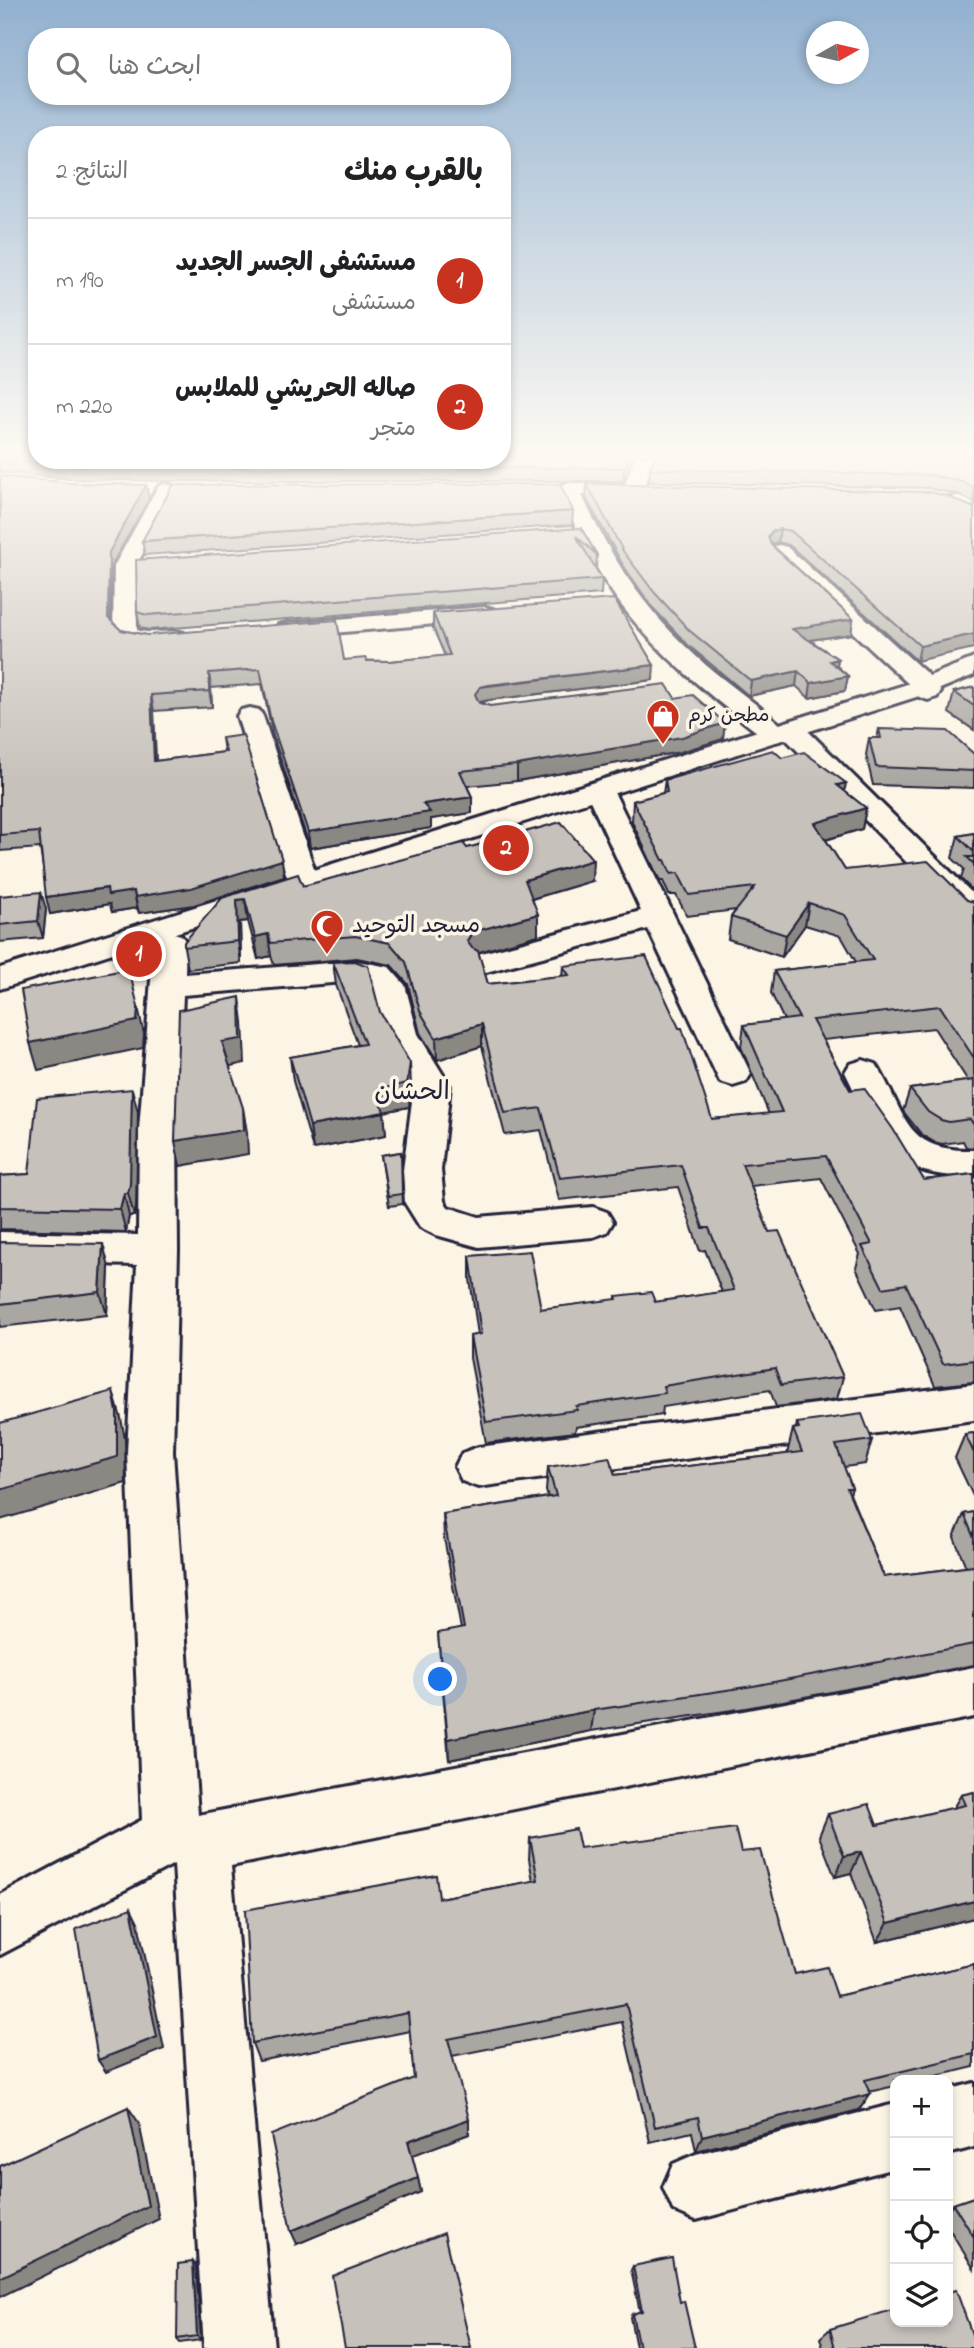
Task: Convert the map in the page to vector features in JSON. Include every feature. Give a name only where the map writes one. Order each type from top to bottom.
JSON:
[{"type":"street","points":[[131,566],[125,566],[125,633],[134,638],[149,640],[204,636]]},
{"type":"street","points":[[608,566],[631,602],[711,683],[786,735],[974,913]]},
{"type":"street","points":[[794,566],[927,689]]},
{"type":"street","points":[[603,604],[631,602]]},
{"type":"street","points":[[259,632],[507,612]]},
{"type":"street","points":[[927,689],[974,666]]},
{"type":"street","points":[[170,964],[602,796],[927,689],[974,680]]},
{"type":"street","points":[[683,687],[711,683]]},
{"type":"street","points":[[250,716],[304,883]]},
{"type":"street","points":[[0,979],[786,735]]},
{"type":"street","points":[[602,796],[733,1074]]},
{"type":"street","points":[[486,961],[659,916]]},
{"type":"street","points":[[170,964],[158,1129],[158,1250],[150,1452],[186,1840],[239,2348]]},
{"type":"street","points":[[0,988],[170,964],[377,974],[388,985],[401,1034],[432,1086],[422,1170],[425,1203],[434,1217],[450,1226],[479,1232],[593,1222]]},
{"type":"street","points":[[863,1072],[898,1139],[923,1160],[950,1166],[974,1163]]},
{"type":"street","points":[[0,1247],[158,1250]]},
{"type":"street","points":[[478,1467],[974,1402]]},
{"type":"street","points":[[0,1926],[186,1840],[974,1692]]},
{"type":"street","points":[[953,2121],[974,2115]]},
{"type":"street","points":[[696,2187],[890,2137]]},
{"type":"building","points":[[0,566],[109,566],[108,618],[121,630],[147,635],[337,620],[344,660],[366,658],[367,661],[390,661],[450,655],[433,613],[614,599],[654,665],[489,685],[480,687],[475,694],[479,703],[490,706],[666,684],[675,698],[693,695],[725,723],[682,737],[517,765],[460,771],[472,797],[423,804],[430,812],[308,832],[271,721],[260,669],[209,673],[209,691],[151,695],[154,761],[226,752],[222,738],[243,735],[282,860],[191,888],[135,897],[134,891],[108,895],[107,888],[46,897],[39,832],[0,835]]},
{"type":"building","points":[[136,566],[594,566],[602,579],[147,615],[137,612]]},
{"type":"building","points":[[634,566],[794,566],[853,619],[792,629],[838,659],[830,661],[848,676],[811,683],[798,671],[751,681],[690,631]]},
{"type":"building","points":[[830,566],[974,566],[974,634],[920,646]]},
{"type":"building","points":[[974,687],[974,706],[954,692]]},
{"type":"building","points":[[879,729],[948,731],[974,754],[974,771],[876,767],[869,738],[881,738]]},
{"type":"building","points":[[773,750],[782,758],[804,752],[846,783],[837,785],[866,808],[815,823],[845,870],[928,861],[967,900],[974,902],[974,1058],[940,1006],[812,1020],[850,1090],[864,1088],[924,1180],[974,1174],[974,1360],[943,1364],[906,1284],[883,1288],[862,1246],[872,1244],[826,1156],[742,1164],[769,1232],[779,1231],[843,1377],[781,1385],[775,1368],[663,1386],[665,1393],[576,1406],[577,1410],[486,1422],[470,1336],[481,1334],[470,1256],[530,1251],[541,1309],[651,1292],[655,1302],[734,1290],[709,1228],[703,1228],[681,1165],[560,1178],[541,1108],[505,1113],[482,1024],[436,1038],[420,1011],[406,962],[390,943],[355,936],[271,943],[268,934],[255,937],[245,899],[237,900],[238,941],[184,947],[184,942],[222,898],[298,874],[303,886],[463,843],[467,848],[561,822],[593,860],[525,880],[538,914],[472,932],[467,941],[478,951],[488,984],[569,975],[563,966],[646,956],[679,1028],[682,1028],[712,1119],[782,1112],[744,1025],[799,1018],[774,971],[873,960],[845,915],[809,903],[786,935],[731,917],[755,887],[689,895],[678,873],[671,874],[633,801],[667,792],[665,780]]},
{"type":"building","points":[[974,833],[974,852],[958,836]]},
{"type":"building","points":[[41,892],[38,921],[0,925],[0,896]]},
{"type":"building","points":[[355,961],[368,966],[380,1012],[410,1063],[407,1083],[377,1090],[384,1112],[310,1126],[290,1057],[365,1044],[333,962]]},
{"type":"building","points":[[129,969],[138,1007],[137,1021],[30,1043],[21,990]]},
{"type":"building","points":[[240,997],[241,1039],[222,1042],[243,1108],[244,1130],[175,1141],[179,1010]]},
{"type":"building","points":[[974,1080],[974,1125],[970,1119],[949,1122],[941,1120],[928,1112],[910,1089]]},
{"type":"building","points":[[132,1089],[130,1184],[128,1193],[124,1193],[120,1209],[0,1207],[0,1176],[29,1174],[37,1098]]},
{"type":"building","points":[[401,1152],[402,1194],[388,1196],[381,1155]]},
{"type":"building","points":[[0,1242],[103,1244],[100,1292],[0,1304]]},
{"type":"building","points":[[113,1391],[117,1412],[117,1457],[0,1490],[0,1423]]},
{"type":"building","points":[[862,1414],[872,1440],[836,1445],[852,1488],[847,1488],[884,1577],[974,1566],[974,1644],[753,1686],[594,1710],[448,1739],[438,1633],[464,1628],[443,1514],[556,1496],[548,1467],[609,1457],[615,1475],[802,1452],[793,1429],[799,1428],[797,1423]]},
{"type":"building","points":[[974,1433],[974,1453],[965,1434]]},
{"type":"building","points":[[974,1512],[974,1538],[964,1514]]},
{"type":"building","points":[[974,1792],[974,1901],[888,1923],[861,1852],[844,1856],[828,1814],[869,1804],[877,1825],[965,1805],[961,1795]]},
{"type":"building","points":[[735,1828],[741,1852],[760,1850],[795,1974],[827,1967],[837,1996],[974,1964],[974,2054],[865,2080],[870,2094],[702,2136],[698,2117],[655,2127],[626,2004],[448,2039],[469,2119],[408,2141],[418,2178],[291,2231],[271,2135],[414,2078],[408,2013],[252,2043],[245,1910],[436,1875],[439,1898],[538,1880],[530,1838],[576,1829],[580,1848]]},
{"type":"building","points":[[131,1908],[157,2037],[98,2060],[76,1929]]},
{"type":"building","points":[[128,2107],[148,2206],[0,2278],[0,2166]]},
{"type":"building","points":[[974,2197],[974,2237],[953,2204]]},
{"type":"building","points":[[444,2233],[471,2348],[345,2348],[332,2276]]},
{"type":"building","points":[[672,2258],[680,2302],[684,2301],[695,2348],[639,2348],[632,2314],[642,2311],[633,2266]]},
{"type":"building","points":[[193,2262],[197,2336],[177,2339],[178,2264]]},
{"type":"building","points":[[956,2290],[974,2340],[974,2348],[835,2348],[830,2329],[890,2311],[890,2327],[953,2327],[953,2291]]},
{"type":"place","name":"مطحن كرم","points":[[663,746]]},
{"type":"place","name":"صاله الحريشي للملابس","points":[[506,848]]},
{"type":"place","name":"مستشفى الجسر الجديد","points":[[139,954]]},
{"type":"place","name":"مسجد التوحيد","points":[[327,956]]},
{"type":"district","name":"الحشان","points":[[412,1093]]}]
